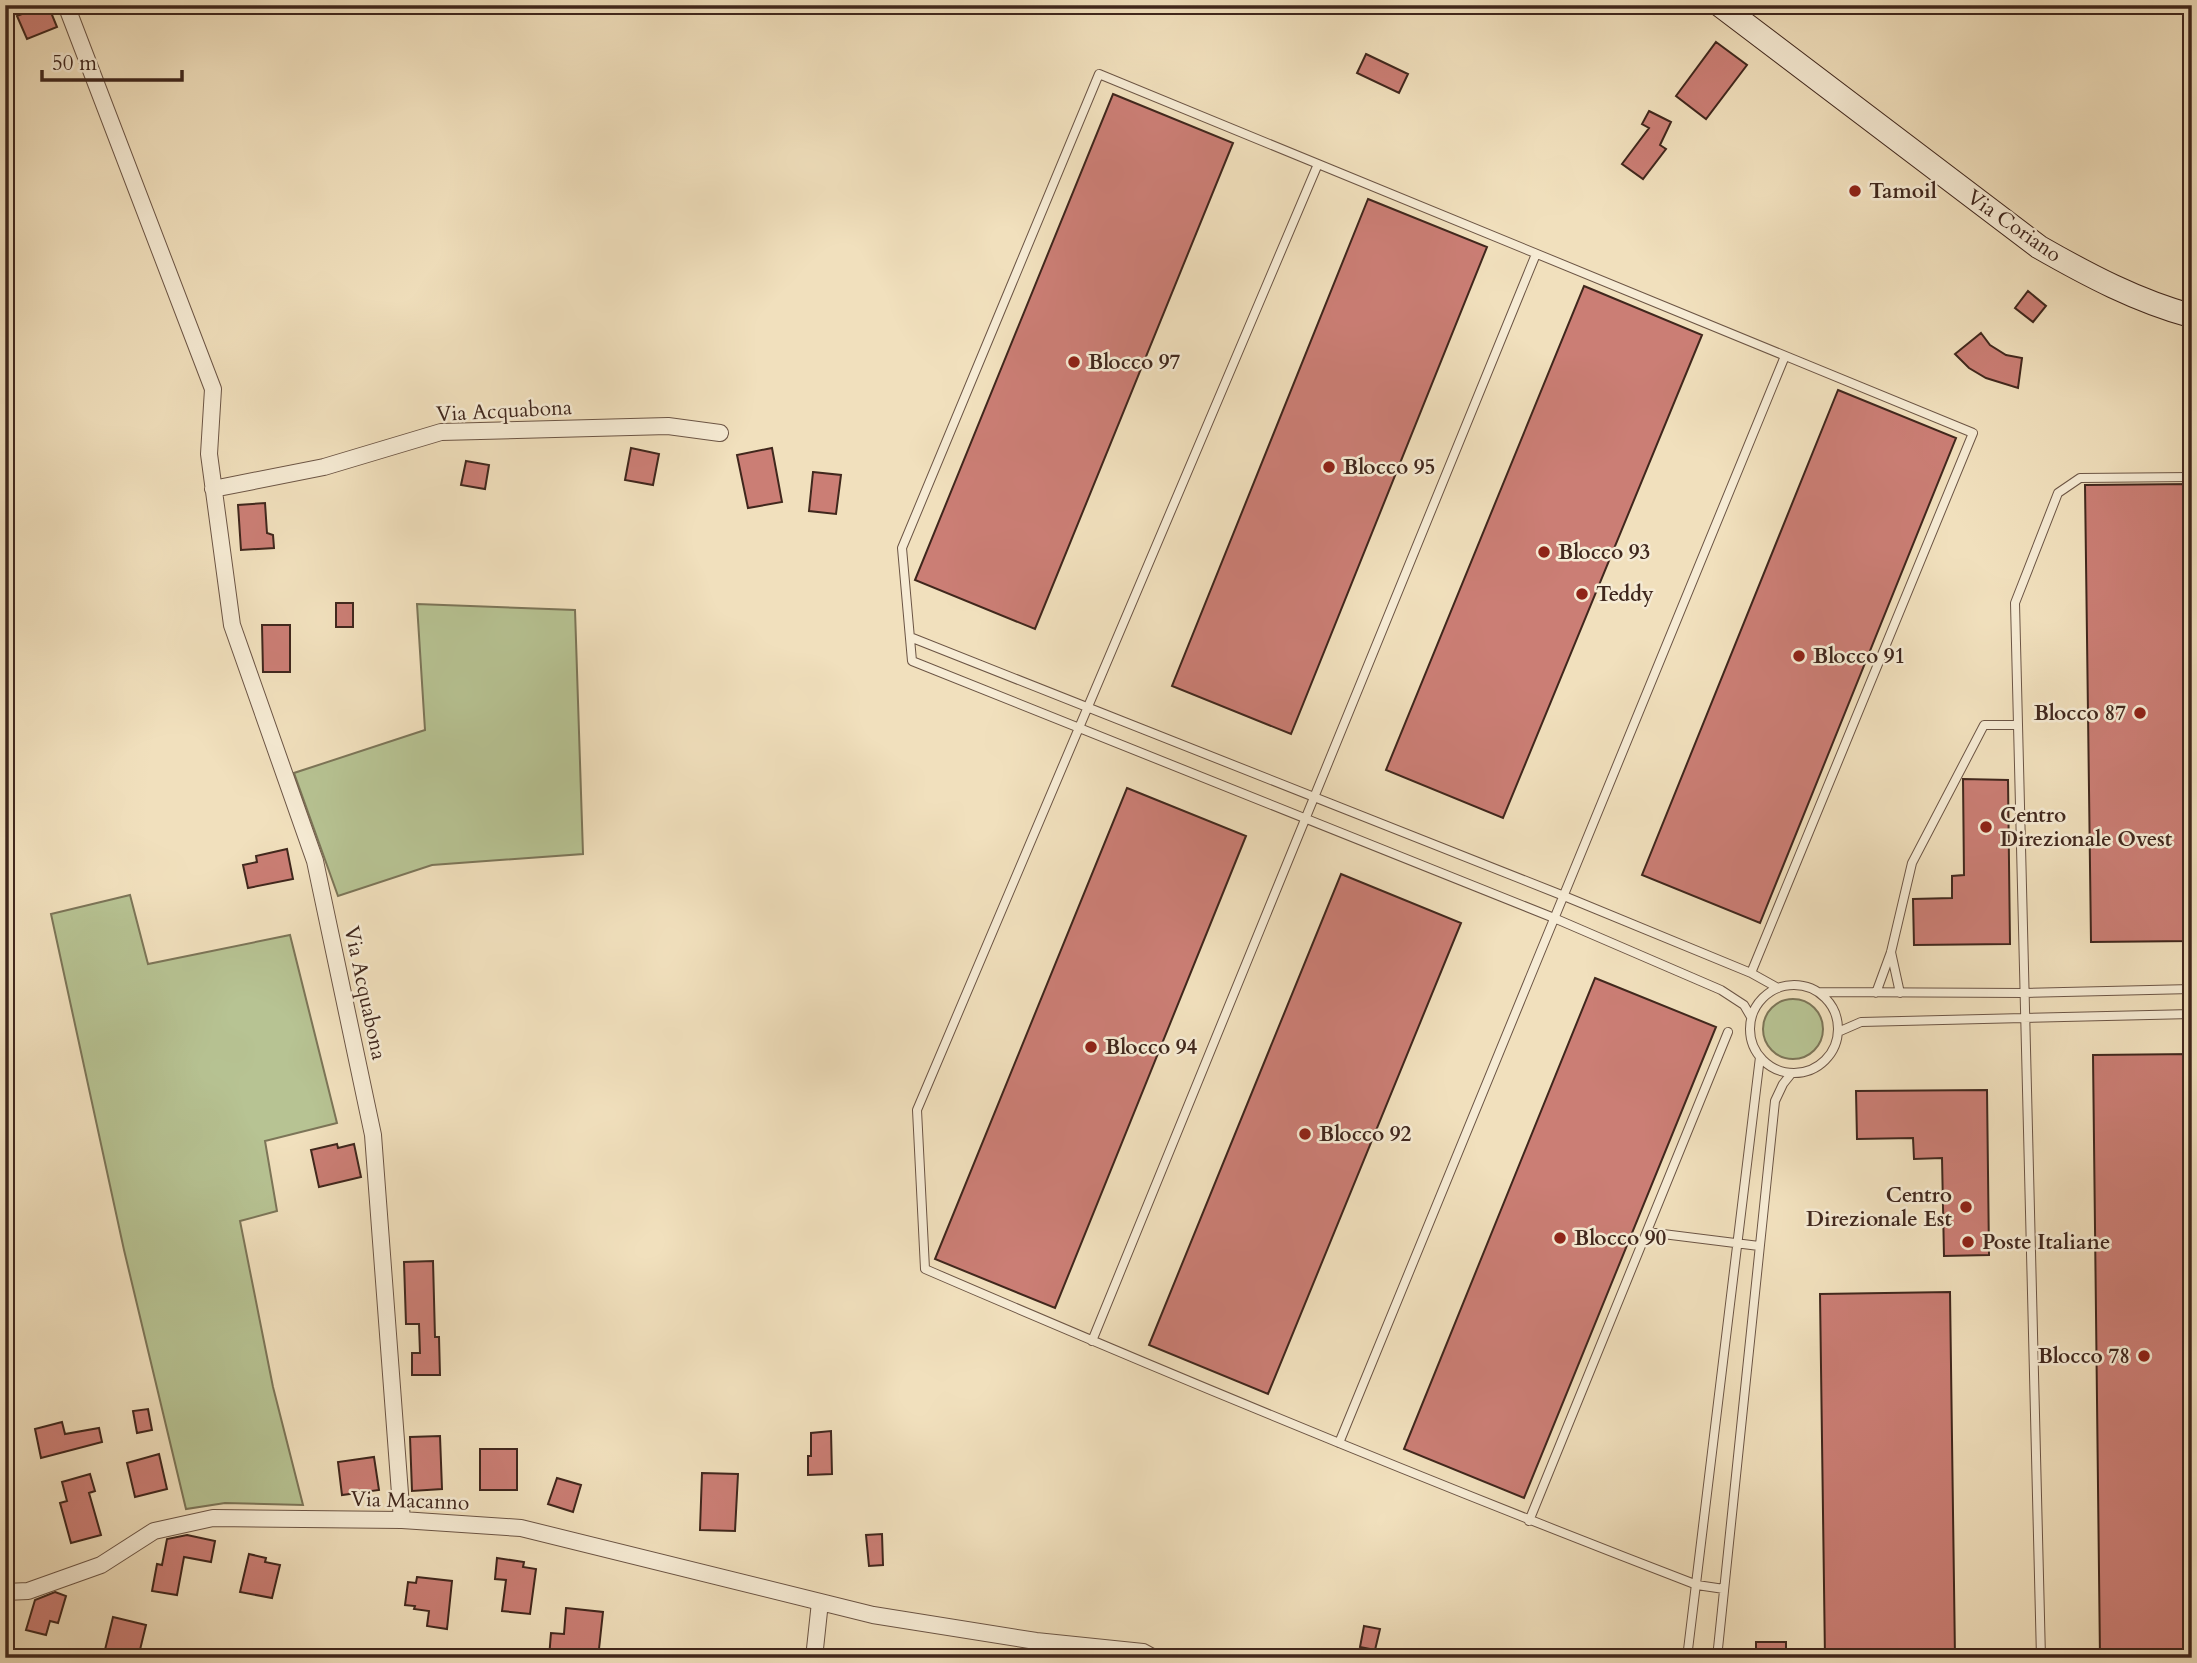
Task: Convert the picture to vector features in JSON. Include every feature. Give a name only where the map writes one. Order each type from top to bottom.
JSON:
[{"type":"main road","name":"Via Coriano","points":[[1720,5],[2039,247],[2090,277],[2165,309],[2192,316]]},
{"type":"street","name":"Via Acquabona","points":[[66,5],[213,389],[209,454],[232,625],[315,861],[373,1135],[402,1520]]},
{"type":"street","name":"Via Acquabona","points":[[214,489],[324,467],[441,432],[668,426],[720,433]]},
{"type":"street","name":"Via Macanno","points":[[5,1592],[28,1591],[101,1565],[154,1531],[213,1518],[402,1520],[520,1528],[873,1615],[1036,1641],[1143,1652],[1154,1658]]},
{"type":"street","points":[[814,1658],[820,1602]]},
{"type":"street","points":[[1034,1658],[1036,1641]]},
{"type":"lane","points":[[1751,973],[1973,433],[1099,74],[902,548],[912,662],[1554,918],[1721,990],[1744,1005],[1751,1017]]},
{"type":"lane","points":[[1318,164],[917,1110],[925,1269],[1092,1341],[1529,1521],[1697,1585],[1724,1589]]},
{"type":"lane","points":[[1092,1341],[1536,254]]},
{"type":"lane","points":[[1339,1443],[1785,356]]},
{"type":"lane","points":[[2041,1658],[2015,603],[2058,493],[2080,478],[2192,477]]},
{"type":"lane","points":[[910,637],[1563,896],[1751,973],[1778,988]]},
{"type":"lane","points":[[1876,993],[1891,952],[1912,863],[1984,724],[2018,725]]},
{"type":"lane","points":[[1891,952],[1900,993]]},
{"type":"lane","points":[[1819,992],[1833,1010],[1838,1032],[1834,1047],[1826,1059],[1814,1069],[1791,1074],[1770,1066],[1760,1057],[1753,1045],[1751,1017],[1766,995],[1778,988],[1792,985],[1805,986],[1819,992],[1876,993],[2192,989]]},
{"type":"lane","points":[[1838,1032],[1861,1022],[2192,1014]]},
{"type":"lane","points":[[1529,1521],[1728,1032]]},
{"type":"lane","points":[[1687,1658],[1760,1057]]},
{"type":"lane","points":[[1717,1658],[1775,1101],[1791,1074]]},
{"type":"lane","points":[[1647,1232],[1759,1246]]},
{"type":"green space","points":[[417,604],[575,610],[583,854],[432,865],[338,896],[294,773],[425,730]]},
{"type":"green space","points":[[130,895],[148,964],[290,935],[337,1123],[265,1141],[277,1211],[240,1221],[273,1387],[303,1505],[225,1503],[186,1509],[124,1250],[51,914]]},
{"type":"green space","points":[[1793,999],[1814,1008],[1823,1029],[1814,1050],[1793,1059],[1772,1050],[1763,1029],[1772,1008]]},
{"type":"green space","points":[[956,1649],[1028,1656],[1028,1658],[955,1658]]},
{"type":"building","points":[[48,5],[57,27],[27,39],[17,16]]},
{"type":"building","points":[[1716,42],[1747,65],[1706,119],[1676,96]]},
{"type":"building","points":[[1366,54],[1408,74],[1399,93],[1357,73]]},
{"type":"building","name":"Blocco 97","points":[[1113,94],[1233,143],[1035,629],[915,580]]},
{"type":"building","points":[[1649,111],[1671,122],[1660,145],[1666,149],[1643,179],[1622,164],[1649,128],[1642,124]]},
{"type":"building","name":"Blocco 95","points":[[1368,199],[1487,247],[1291,734],[1172,686]]},
{"type":"building","name":"Blocco 93","points":[[1584,286],[1702,335],[1503,818],[1386,770]]},
{"type":"building","points":[[2028,291],[2046,306],[2033,322],[2015,308]]},
{"type":"building","points":[[1981,333],[1990,345],[2006,355],[2022,358],[2018,388],[1986,378],[1969,368],[1955,354]]},
{"type":"building","name":"Blocco 91","points":[[1838,390],[1956,438],[1760,923],[1642,875]]},
{"type":"building","points":[[631,448],[659,454],[653,485],[625,480]]},
{"type":"building","points":[[772,448],[782,502],[748,508],[737,455]]},
{"type":"building","points":[[466,461],[489,465],[485,489],[461,485]]},
{"type":"building","points":[[813,472],[841,475],[836,514],[809,511]]},
{"type":"building","name":"Blocco 87","points":[[2192,484],[2192,941],[2091,942],[2085,485]]},
{"type":"building","points":[[265,503],[267,533],[273,535],[274,548],[241,550],[238,505]]},
{"type":"building","points":[[336,603],[353,603],[353,627],[336,627]]},
{"type":"building","points":[[262,625],[290,625],[290,672],[263,672]]},
{"type":"building","name":"Centro Direzionale Ovest","points":[[1963,779],[2008,780],[2010,944],[1914,945],[1913,899],[1952,898],[1952,876],[1964,875]]},
{"type":"building","name":"Blocco 94","points":[[1127,788],[1246,836],[1055,1308],[935,1259]]},
{"type":"building","points":[[287,849],[293,879],[248,888],[243,865],[257,862],[256,856]]},
{"type":"building","name":"Blocco 92","points":[[1341,874],[1461,923],[1268,1394],[1149,1345]]},
{"type":"building","name":"Blocco 90","points":[[1595,978],[1716,1027],[1524,1498],[1404,1449]]},
{"type":"building","name":"Blocco 78","points":[[2192,1054],[2192,1658],[2100,1658],[2093,1055]]},
{"type":"building","name":"Centro Direzionale Est","points":[[1987,1090],[1989,1255],[1944,1256],[1942,1158],[1914,1159],[1913,1138],[1857,1139],[1856,1091]]},
{"type":"building","points":[[337,1144],[338,1148],[354,1144],[361,1177],[319,1187],[311,1150]]},
{"type":"building","points":[[433,1261],[435,1337],[439,1337],[440,1375],[412,1375],[412,1353],[420,1353],[419,1324],[406,1324],[404,1262]]},
{"type":"building","points":[[1950,1292],[1955,1658],[1825,1658],[1820,1294]]},
{"type":"building","points":[[148,1409],[152,1430],[137,1433],[133,1411]]},
{"type":"building","points":[[62,1422],[65,1434],[99,1428],[102,1442],[41,1458],[35,1429]]},
{"type":"building","points":[[831,1431],[832,1474],[808,1475],[811,1433]]},
{"type":"building","points":[[440,1436],[442,1489],[412,1491],[410,1437]]},
{"type":"building","points":[[480,1449],[517,1449],[517,1490],[480,1490]]},
{"type":"building","points":[[159,1454],[167,1489],[135,1497],[127,1463]]},
{"type":"building","points":[[374,1457],[379,1490],[342,1495],[338,1462]]},
{"type":"building","points":[[702,1473],[738,1474],[735,1531],[700,1530]]},
{"type":"building","points":[[90,1474],[95,1491],[89,1493],[101,1535],[71,1543],[60,1503],[67,1501],[62,1482]]},
{"type":"building","points":[[557,1478],[581,1485],[573,1512],[548,1504]]},
{"type":"building","points":[[882,1534],[883,1565],[869,1566],[866,1535]]},
{"type":"building","points":[[187,1535],[215,1541],[211,1562],[184,1557],[177,1595],[152,1591],[157,1564],[162,1565],[167,1539]]},
{"type":"building","points":[[249,1554],[266,1558],[265,1562],[280,1565],[272,1598],[240,1592]]},
{"type":"building","points":[[497,1558],[524,1562],[523,1567],[536,1569],[530,1614],[502,1611],[506,1580],[495,1579]]},
{"type":"building","points":[[417,1577],[452,1581],[447,1629],[427,1626],[429,1611],[405,1605],[408,1582],[416,1583]]},
{"type":"building","points":[[55,1592],[66,1596],[58,1623],[50,1621],[46,1635],[26,1630],[35,1600]]},
{"type":"building","points":[[566,1608],[603,1612],[598,1658],[549,1658],[551,1633],[564,1634]]},
{"type":"building","points":[[113,1617],[146,1625],[138,1658],[103,1658]]},
{"type":"building","points":[[1364,1626],[1380,1629],[1375,1650],[1360,1647]]},
{"type":"building","points":[[1756,1642],[1786,1642],[1786,1658],[1756,1658]]},
{"type":"place","name":"Tamoil","points":[[1855,191]]},
{"type":"place","name":"Blocco 97","points":[[1074,362]]},
{"type":"place","name":"Blocco 95","points":[[1329,467]]},
{"type":"place","name":"Blocco 93","points":[[1544,552]]},
{"type":"place","name":"Teddy","points":[[1582,594]]},
{"type":"place","name":"Blocco 91","points":[[1799,656]]},
{"type":"place","name":"Blocco 87","points":[[2140,713]]},
{"type":"place","name":"Centro Direzionale Ovest","points":[[1986,827]]},
{"type":"place","name":"Blocco 94","points":[[1091,1047]]},
{"type":"place","name":"Blocco 92","points":[[1305,1134]]},
{"type":"place","name":"Centro Direzionale Est","points":[[1966,1207]]},
{"type":"place","name":"Blocco 90","points":[[1560,1238]]},
{"type":"place","name":"Poste Italiane","points":[[1968,1242]]},
{"type":"place","name":"Blocco 78","points":[[2144,1356]]}]
